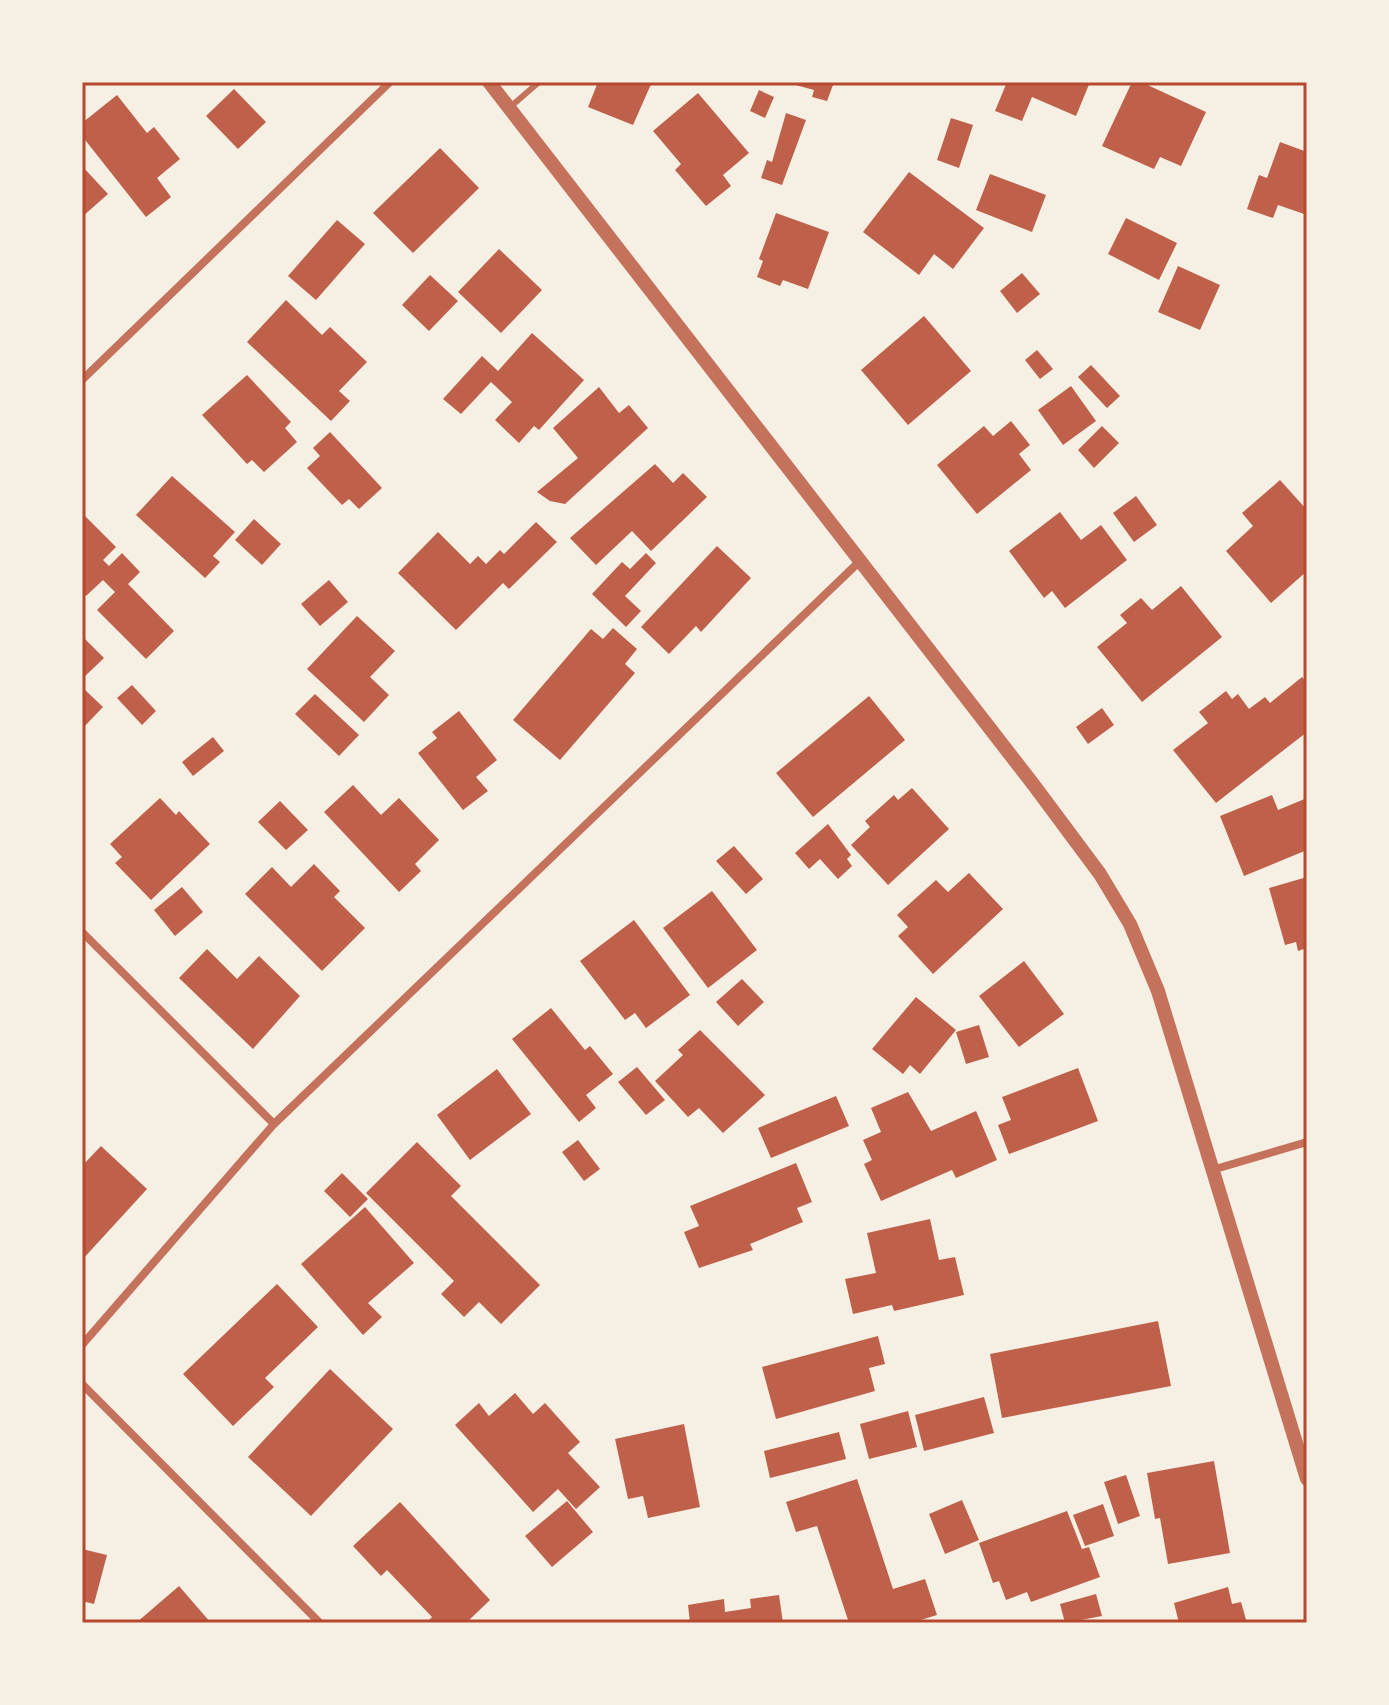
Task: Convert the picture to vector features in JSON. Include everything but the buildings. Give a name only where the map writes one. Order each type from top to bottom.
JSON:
[{"type":"street","points":[[82,380],[390,82]]},
{"type":"street","points":[[489,82],[1033,784],[1100,874],[1130,924],[1158,991],[1307,1479]]},
{"type":"street","points":[[82,1345],[274,1124],[860,561]]},
{"type":"street","points":[[82,932],[274,1124]]},
{"type":"street","points":[[1212,1171],[1307,1142]]},
{"type":"street","points":[[82,1384],[320,1623]]},
{"type":"lane","points":[[509,108],[539,82]]}]
